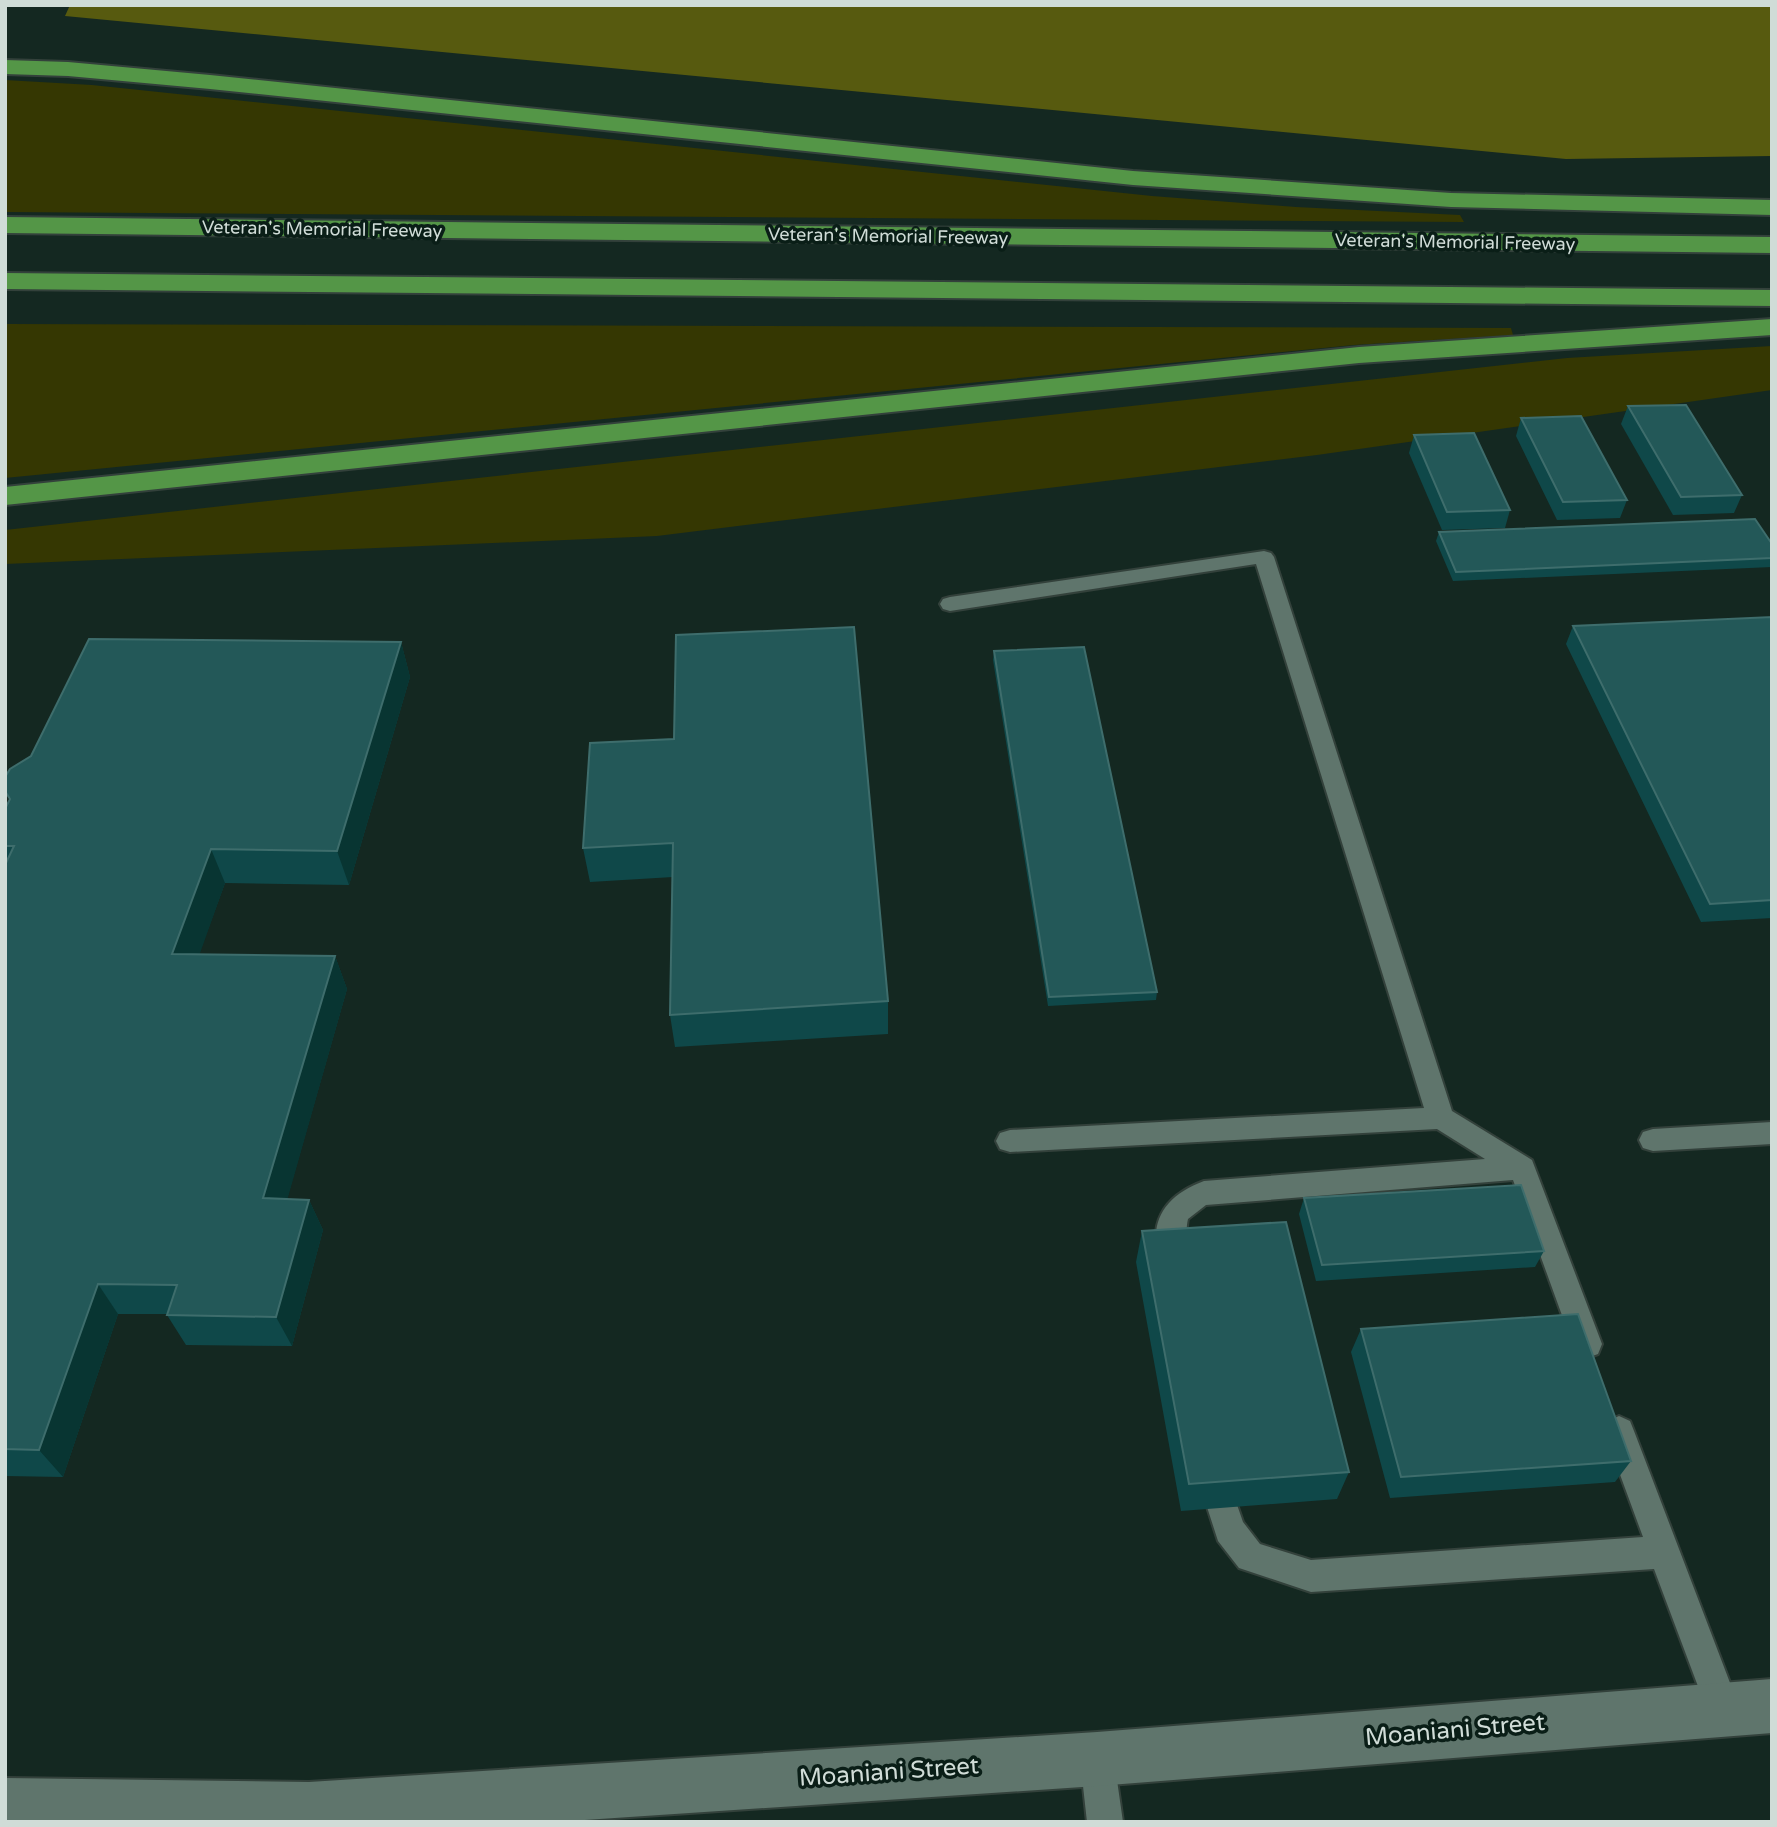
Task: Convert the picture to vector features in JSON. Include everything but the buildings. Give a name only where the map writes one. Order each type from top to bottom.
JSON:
[{"type":"highway","points":[[5,67],[68,69],[210,82],[1133,178],[1451,200],[1772,208]]},
{"type":"highway","name":"Veteran's Memorial Freeway","points":[[5,225],[1772,245]]},
{"type":"highway","points":[[5,281],[1465,298],[1772,298]]},
{"type":"highway","points":[[5,496],[1360,355],[1772,327]]},
{"type":"street","name":"Moaniani Street","points":[[5,1806],[309,1810],[1097,1759],[1747,1707]]},
{"type":"lane","points":[[950,604],[1264,557],[1441,1118]]},
{"type":"lane","points":[[1010,1141],[1441,1118],[1522,1168],[1664,1552],[1747,1707]]},
{"type":"lane","points":[[1653,1140],[1772,1133]]},
{"type":"lane","points":[[1174,1259],[1170,1235],[1174,1215],[1185,1200],[1204,1193],[1522,1168]]},
{"type":"lane","points":[[1223,1507],[1229,1530],[1250,1557],[1311,1576],[1664,1552]]},
{"type":"lane","points":[[1097,1759],[1105,1822]]},
{"type":"shaded area","points":[[70,5],[1772,5],[1772,156],[1566,159],[65,16]]},
{"type":"shaded area","points":[[5,80],[92,85],[1152,196],[1296,207],[1460,215],[1464,222],[5,212]]},
{"type":"shaded area","points":[[5,324],[1511,328],[1513,335],[1354,345],[5,478]]},
{"type":"shaded area","points":[[1772,346],[1772,390],[1317,455],[657,536],[5,564],[5,530],[1567,358]]}]
